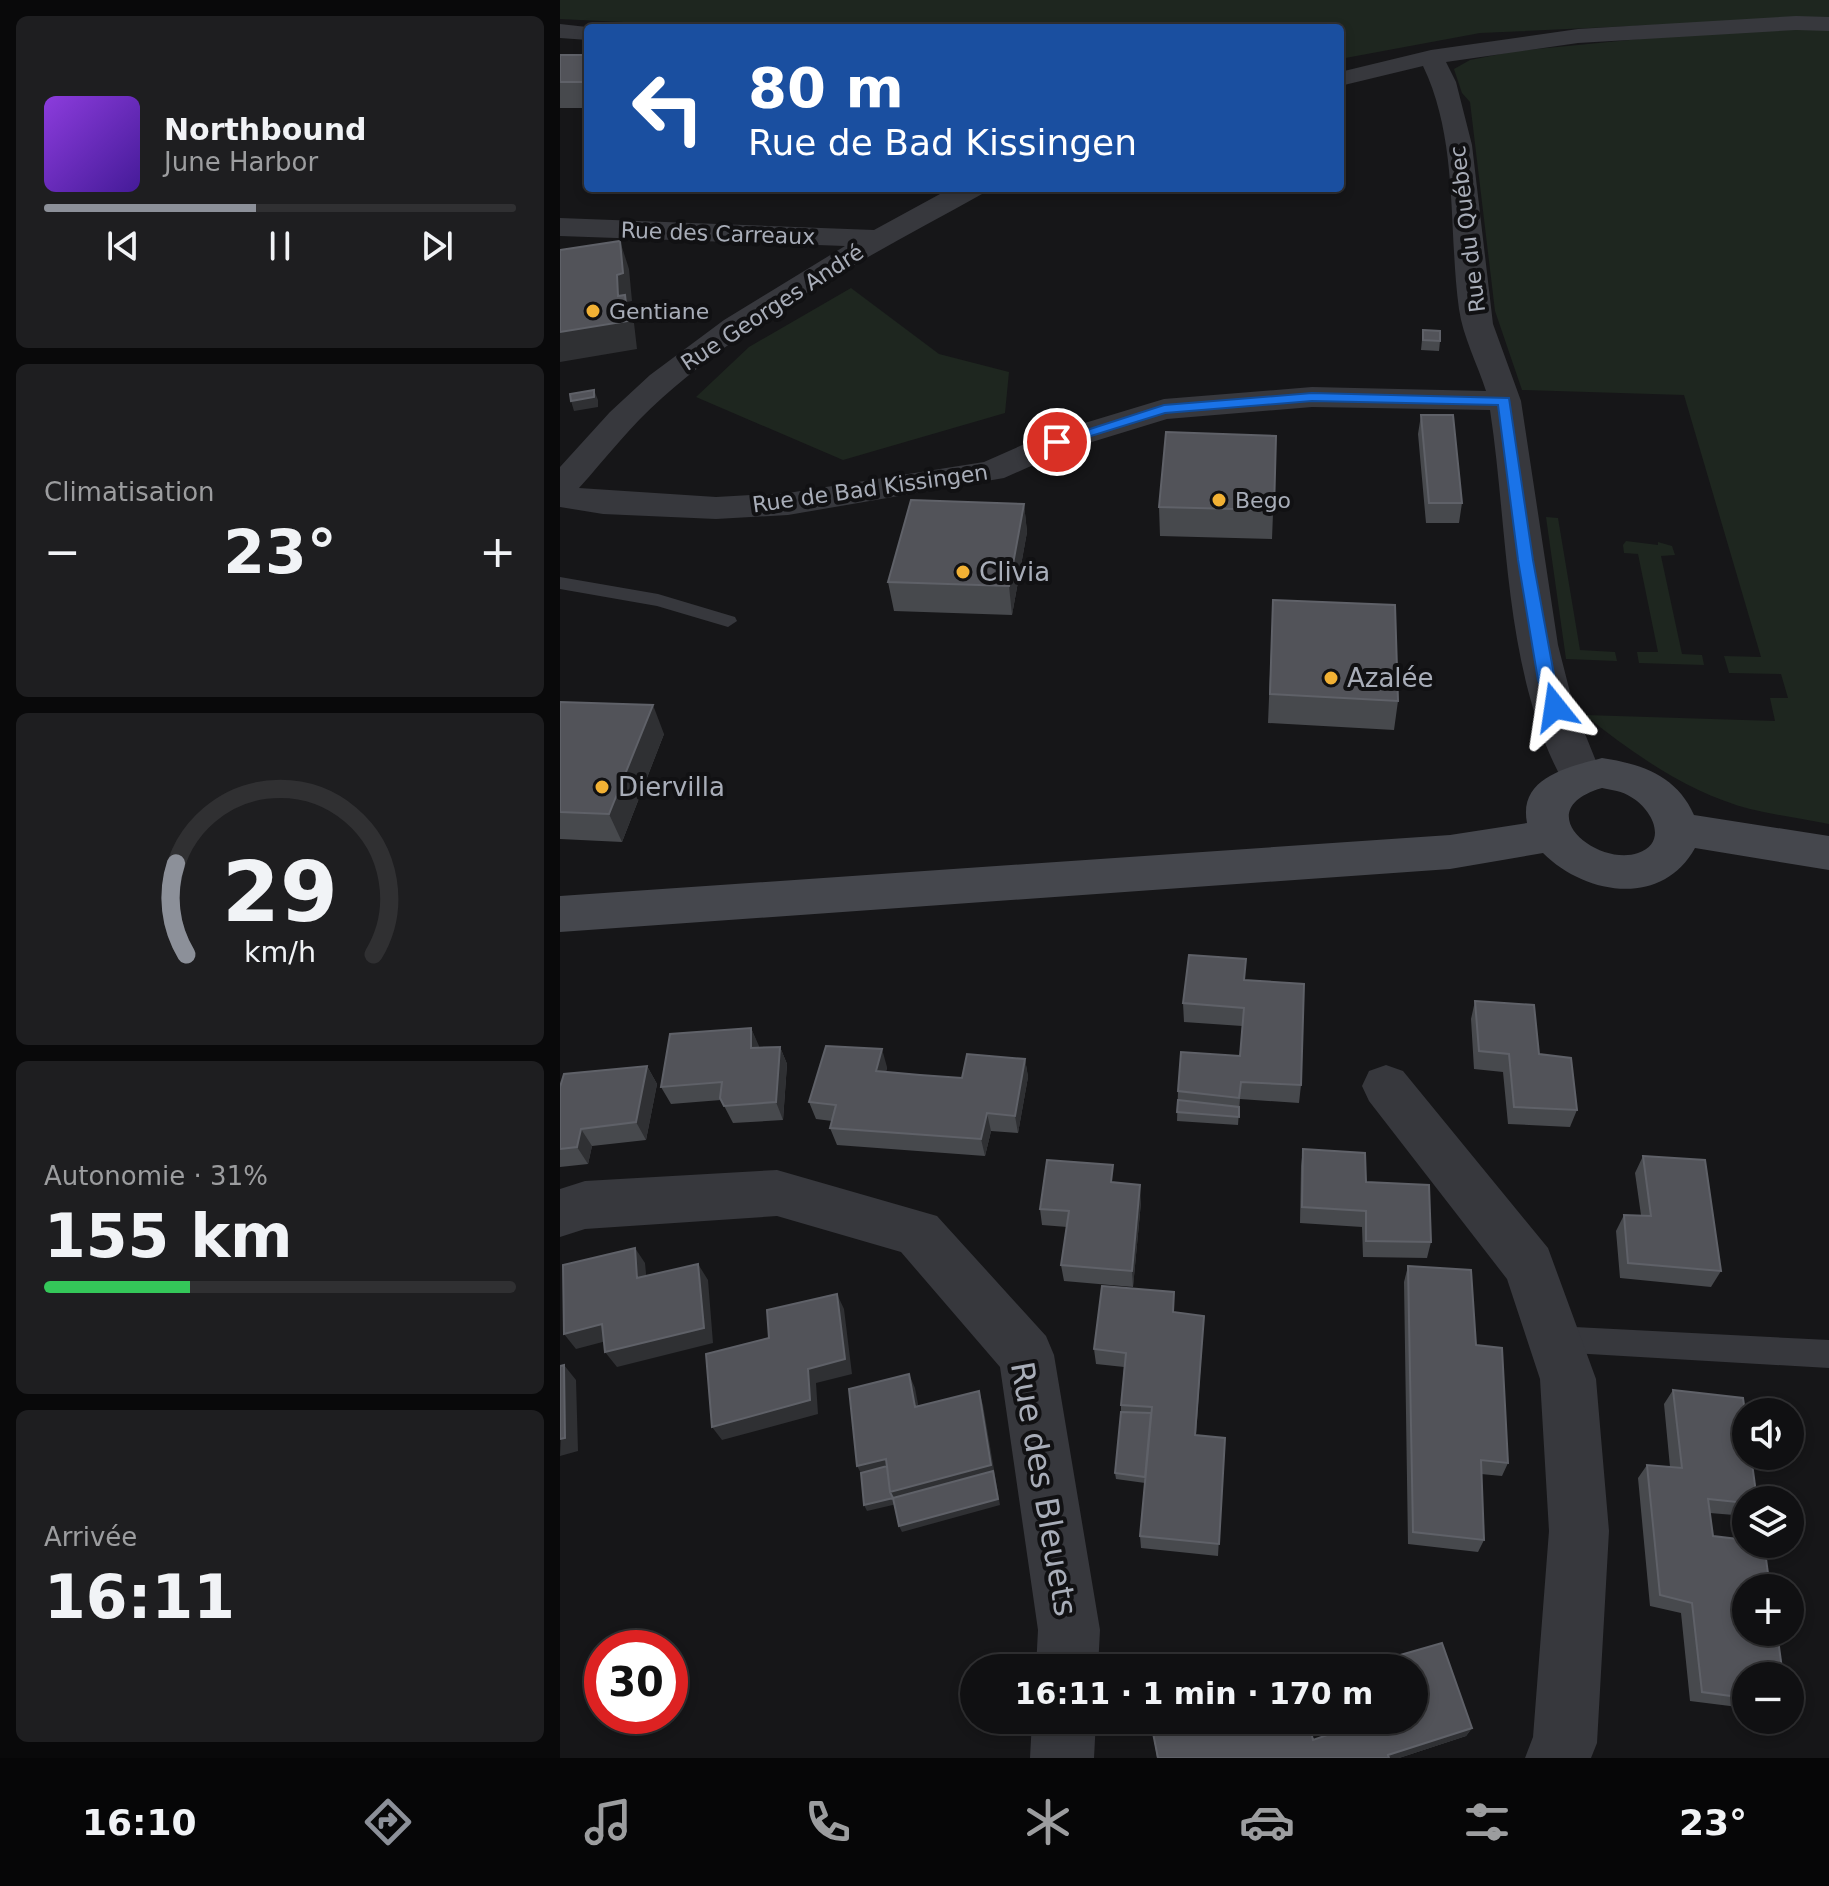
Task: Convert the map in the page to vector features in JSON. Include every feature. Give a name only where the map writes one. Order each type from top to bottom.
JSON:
[{"type":"street","points":[[1344,78],[1431,57],[1578,36],[1796,23],[1829,24]]},
{"type":"street","points":[[560,31],[584,33]]},
{"type":"street","name":"Rue du Québec","points":[[1431,57],[1446,87],[1454,127],[1475,315],[1505,401],[1546,680],[1563,735],[1581,776]]},
{"type":"street","name":"Rue Georges André","points":[[560,488],[659,384],[720,336],[876,239],[964,192]]},
{"type":"street","name":"Rue des Carreaux","points":[[560,227],[876,239]]},
{"type":"street","name":"Rue de Bad Kissingen","points":[[560,496],[603,503],[716,508],[788,504],[992,471],[1057,442],[1164,409],[1312,397],[1505,401]]},
{"type":"street","points":[[1602,773],[1645,785],[1662,797],[1674,812],[1678,829],[1676,844],[1668,856],[1638,871],[1618,872],[1578,860],[1563,849],[1551,835],[1545,817],[1549,799],[1562,785],[1581,776],[1602,773]]},
{"type":"street","points":[[1678,829],[1829,853]]},
{"type":"street","points":[[560,914],[1450,852],[1551,835]]},
{"type":"street","points":[[1386,1086],[1529,1266],[1568,1379],[1579,1531],[1565,1743],[1557,1758]]},
{"type":"street","name":"Rue des Bleuets","points":[[560,1213],[585,1205],[777,1193],[918,1233],[1026,1355],[1069,1630],[1068,1654]]},
{"type":"street","points":[[1062,1758],[1063,1734]]},
{"type":"lane","points":[[560,583],[658,600],[728,621]]},
{"type":"lane","points":[[1554,1339],[1829,1354]]},
{"type":"shaded area","points":[[560,0],[1829,0],[1829,17],[1480,33],[1344,58],[1344,24],[690,24],[560,19]]},
{"type":"shaded area","points":[[1752,28],[1829,30],[1829,824],[1750,809],[1705,793],[1642,758],[1585,715],[1775,721],[1770,698],[1788,698],[1781,674],[1729,673],[1724,656],[1761,657],[1684,395],[1522,390],[1495,311],[1470,102],[1462,93],[1454,69],[1470,60],[1516,51]]},
{"type":"shaded area","points":[[851,288],[939,354],[1009,372],[1005,413],[843,460],[696,397],[749,347]]},
{"type":"shaded area","points":[[1546,517],[1558,518],[1580,650],[1615,652],[1617,661],[1566,659]]},
{"type":"shaded area","points":[[1626,541],[1658,545],[1658,542],[1672,546],[1675,555],[1661,556],[1682,654],[1702,655],[1704,665],[1639,663],[1637,652],[1658,652],[1638,554],[1624,553]]},
{"type":"building","points":[[560,55],[584,55],[584,82],[560,82]]},
{"type":"building","points":[[620,241],[623,273],[617,275],[618,296],[625,295],[628,321],[560,332],[560,250]]},
{"type":"building","points":[[1423,330],[1440,331],[1440,341],[1423,340]]},
{"type":"building","points":[[594,390],[594,397],[571,401],[570,394]]},
{"type":"building","points":[[1421,415],[1453,415],[1462,503],[1429,503]]},
{"type":"building","points":[[1166,432],[1276,436],[1274,510],[1159,507]]},
{"type":"building","points":[[911,500],[1024,504],[1009,586],[888,582]]},
{"type":"building","name":"Azalée","points":[[1273,600],[1395,605],[1398,701],[1270,694]]},
{"type":"building","points":[[560,702],[653,705],[609,814],[560,812]]},
{"type":"building","points":[[1189,955],[1246,959],[1244,980],[1304,984],[1301,1085],[1241,1082],[1239,1098],[1178,1091],[1181,1052],[1240,1056],[1244,1008],[1183,1003]]},
{"type":"building","points":[[1475,1001],[1534,1005],[1539,1054],[1571,1058],[1577,1110],[1514,1107],[1509,1054],[1479,1051]]},
{"type":"building","points":[[751,1028],[751,1048],[780,1047],[776,1102],[724,1106],[720,1098],[722,1082],[661,1087],[670,1034]]},
{"type":"building","points":[[826,1046],[882,1049],[876,1071],[962,1078],[967,1054],[1025,1059],[1015,1116],[987,1113],[981,1139],[830,1128],[836,1105],[809,1102]]},
{"type":"building","points":[[647,1066],[636,1122],[581,1129],[577,1147],[560,1149],[560,1087],[564,1074]]},
{"type":"building","points":[[1178,1100],[1239,1107],[1239,1117],[1177,1112]]},
{"type":"building","points":[[1303,1149],[1365,1153],[1366,1182],[1429,1185],[1431,1242],[1366,1241],[1366,1211],[1302,1207]]},
{"type":"building","points":[[1643,1156],[1705,1160],[1721,1271],[1628,1263],[1624,1215],[1651,1216]]},
{"type":"building","points":[[1047,1160],[1113,1165],[1111,1182],[1140,1185],[1132,1271],[1061,1265],[1069,1211],[1040,1209]]},
{"type":"building","points":[[635,1248],[637,1278],[698,1264],[704,1328],[605,1352],[602,1324],[564,1334],[563,1265]]},
{"type":"building","points":[[1408,1266],[1471,1270],[1476,1345],[1502,1348],[1508,1463],[1481,1460],[1484,1540],[1413,1532]]},
{"type":"building","points":[[1102,1286],[1174,1292],[1173,1312],[1204,1316],[1195,1435],[1225,1438],[1219,1544],[1140,1536],[1152,1407],[1121,1405],[1126,1353],[1094,1349]]},
{"type":"building","points":[[837,1294],[845,1359],[808,1369],[810,1400],[712,1427],[706,1354],[769,1338],[767,1310]]},
{"type":"building","points":[[564,1365],[565,1438],[560,1439],[560,1366]]},
{"type":"building","points":[[909,1374],[915,1407],[979,1391],[991,1465],[890,1492],[886,1459],[857,1466],[849,1389]]},
{"type":"building","points":[[1673,1390],[1743,1398],[1732,1398],[1732,1470],[1753,1470],[1755,1486],[1732,1486],[1732,1502],[1708,1499],[1713,1536],[1732,1538],[1732,1558],[1766,1558],[1768,1574],[1732,1574],[1732,1646],[1779,1646],[1781,1662],[1732,1662],[1732,1696],[1702,1692],[1692,1603],[1660,1595],[1647,1465],[1682,1468]]},
{"type":"building","points":[[1121,1412],[1151,1413],[1145,1477],[1115,1473]]},
{"type":"building","points":[[887,1466],[893,1498],[864,1505],[861,1473]]},
{"type":"building","points":[[993,1471],[998,1499],[899,1526],[893,1498]]},
{"type":"building","points":[[1442,1643],[1472,1728],[1388,1755],[1389,1758],[1158,1758],[1153,1734],[1312,1734],[1313,1740],[1330,1734],[1428,1734],[1428,1654],[1404,1654]]},
{"type":"place","name":"Gentiane","points":[[593,311]]},
{"type":"place","name":"Bego","points":[[1219,500]]},
{"type":"place","name":"Clivia","points":[[963,572]]},
{"type":"place","name":"Azalée","points":[[1331,678]]},
{"type":"place","name":"Diervilla","points":[[602,787]]},
{"type":"route","points":[[1057,442],[1164,409],[1312,397],[1505,401],[1526,560],[1546,680],[1555,707]]}]
